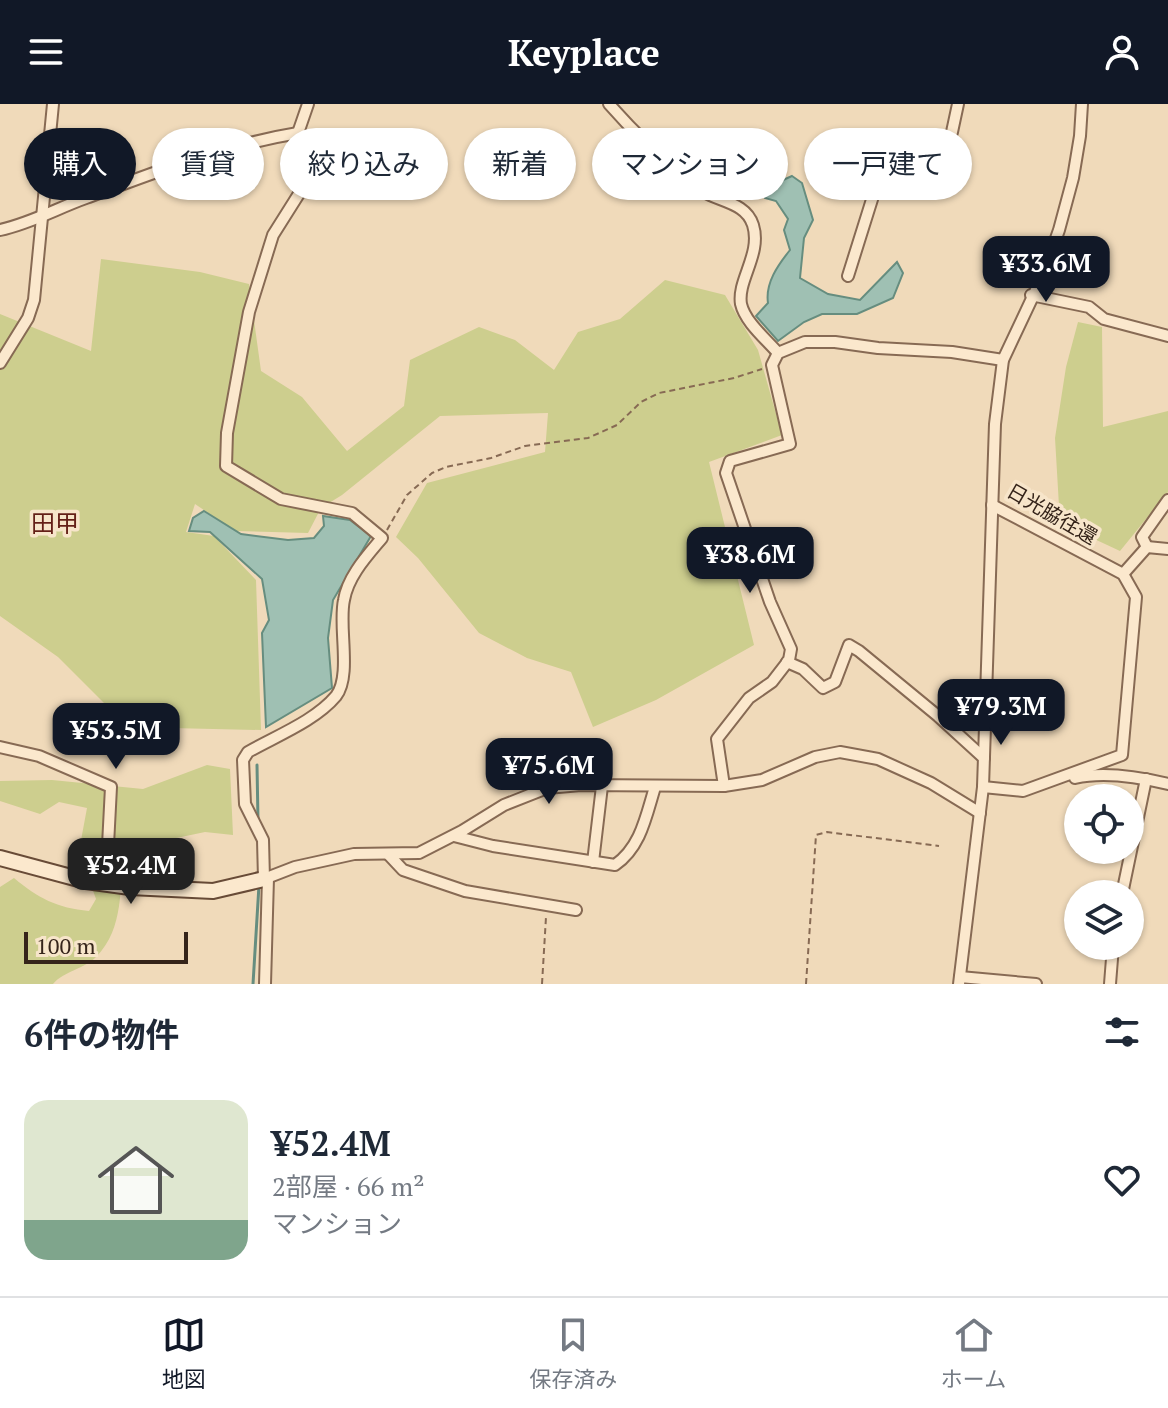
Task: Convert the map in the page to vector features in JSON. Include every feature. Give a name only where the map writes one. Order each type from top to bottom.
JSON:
[{"type":"street","points":[[0,363],[28,318],[34,300],[53,104]]},
{"type":"street","points":[[300,128],[308,104]]},
{"type":"street","points":[[609,104],[657,155],[703,192],[731,202],[753,224],[755,242],[741,303],[748,318],[778,353]]},
{"type":"street","points":[[848,276],[874,193],[891,170],[932,181],[952,132],[958,104]]},
{"type":"street","name":"日光脇往還","points":[[1082,104],[1073,178],[1059,230],[1043,275],[1003,360],[995,424],[992,505],[1123,574]]},
{"type":"street","points":[[0,230],[17,227],[40,215],[252,141],[280,136]]},
{"type":"street","points":[[265,984],[266,878],[263,840],[245,804],[243,760],[248,752],[315,714],[338,693],[344,669],[341,620],[344,596],[358,568],[382,538],[352,513],[281,499],[226,466],[227,433],[249,312],[273,235],[295,200]]},
{"type":"street","points":[[1031,295],[1089,307],[1104,319],[1168,336]]},
{"type":"street","points":[[724,786],[717,739],[749,698],[772,682],[787,662],[791,649],[770,602],[726,473],[730,461],[790,444],[772,365],[778,353],[805,342],[835,342],[952,352],[1003,360]]},
{"type":"street","points":[[1147,547],[1142,537],[1168,500]]},
{"type":"street","points":[[992,505],[983,787],[959,981],[1036,984]]},
{"type":"street","points":[[1147,547],[1168,549]]},
{"type":"street","points":[[1041,787],[1122,755],[1136,597],[1123,574],[1147,547]]},
{"type":"street","points":[[787,662],[803,669],[823,688],[835,682],[849,645],[926,706],[984,758]]},
{"type":"street","points":[[0,747],[39,756],[111,787],[106,884]]},
{"type":"street","points":[[0,858],[106,884],[213,891],[332,858],[354,854],[419,853],[504,805],[547,788],[724,786],[762,780],[815,757],[840,752],[878,759],[931,783],[980,813]]},
{"type":"street","points":[[983,787],[1023,791],[1083,776],[1146,779],[1168,784]]},
{"type":"street","points":[[1125,880],[1146,779]]},
{"type":"street","points":[[593,862],[602,786]]},
{"type":"street","points":[[453,836],[493,846],[615,865],[627,857],[640,835],[655,787]]},
{"type":"street","points":[[388,854],[403,870],[465,891],[576,910]]},
{"type":"street","points":[[1110,984],[1112,960]]},
{"type":"path","points":[[382,538],[407,495],[432,473],[525,446],[588,438],[617,425],[641,402],[659,393],[734,378],[772,365]]},
{"type":"path","points":[[806,984],[816,835],[827,832],[939,846]]},
{"type":"path","points":[[542,984],[547,906]]},
{"type":"green space","points":[[101,259],[200,272],[249,284],[261,371],[302,397],[347,451],[404,406],[410,360],[479,327],[515,340],[554,370],[578,332],[620,319],[665,280],[725,295],[758,350],[782,435],[709,462],[754,645],[656,700],[593,727],[571,672],[527,658],[479,633],[418,558],[396,537],[427,483],[545,452],[548,413],[440,416],[342,495],[321,508],[308,533],[235,531],[195,504],[186,532],[214,536],[256,580],[261,730],[128,727],[58,657],[0,616],[0,314],[91,351]]},
{"type":"green space","points":[[1078,322],[1102,327],[1103,427],[1168,411],[1168,492],[1120,551],[1060,523],[1055,438],[1066,367]]},
{"type":"green space","points":[[207,765],[230,769],[233,835],[205,832],[124,849],[116,920],[105,946],[96,957],[53,984],[0,984],[0,887],[14,878],[48,901],[89,911],[96,899],[79,851],[87,808],[59,802],[40,814],[0,801],[0,781],[52,780],[143,789]]},
{"type":"shaded area","points":[[792,176],[802,183],[804,200],[807,200],[813,220],[804,238],[800,278],[828,294],[860,300],[897,262],[903,273],[893,298],[857,314],[822,314],[804,322],[778,341],[756,316],[768,303],[770,281],[790,250],[784,230],[788,219],[772,200],[788,200],[788,178]]},
{"type":"shaded area","points":[[204,511],[241,534],[288,540],[314,538],[324,526],[323,516],[350,520],[371,536],[333,600],[328,638],[332,688],[266,727],[262,633],[269,620],[262,579],[210,532],[189,531],[193,518]]},
{"type":"waterway","points":[[257,765],[258,821]]},
{"type":"waterway","points":[[253,984],[259,885]]},
{"type":"district","name":"田甲","points":[[55,524]]}]
